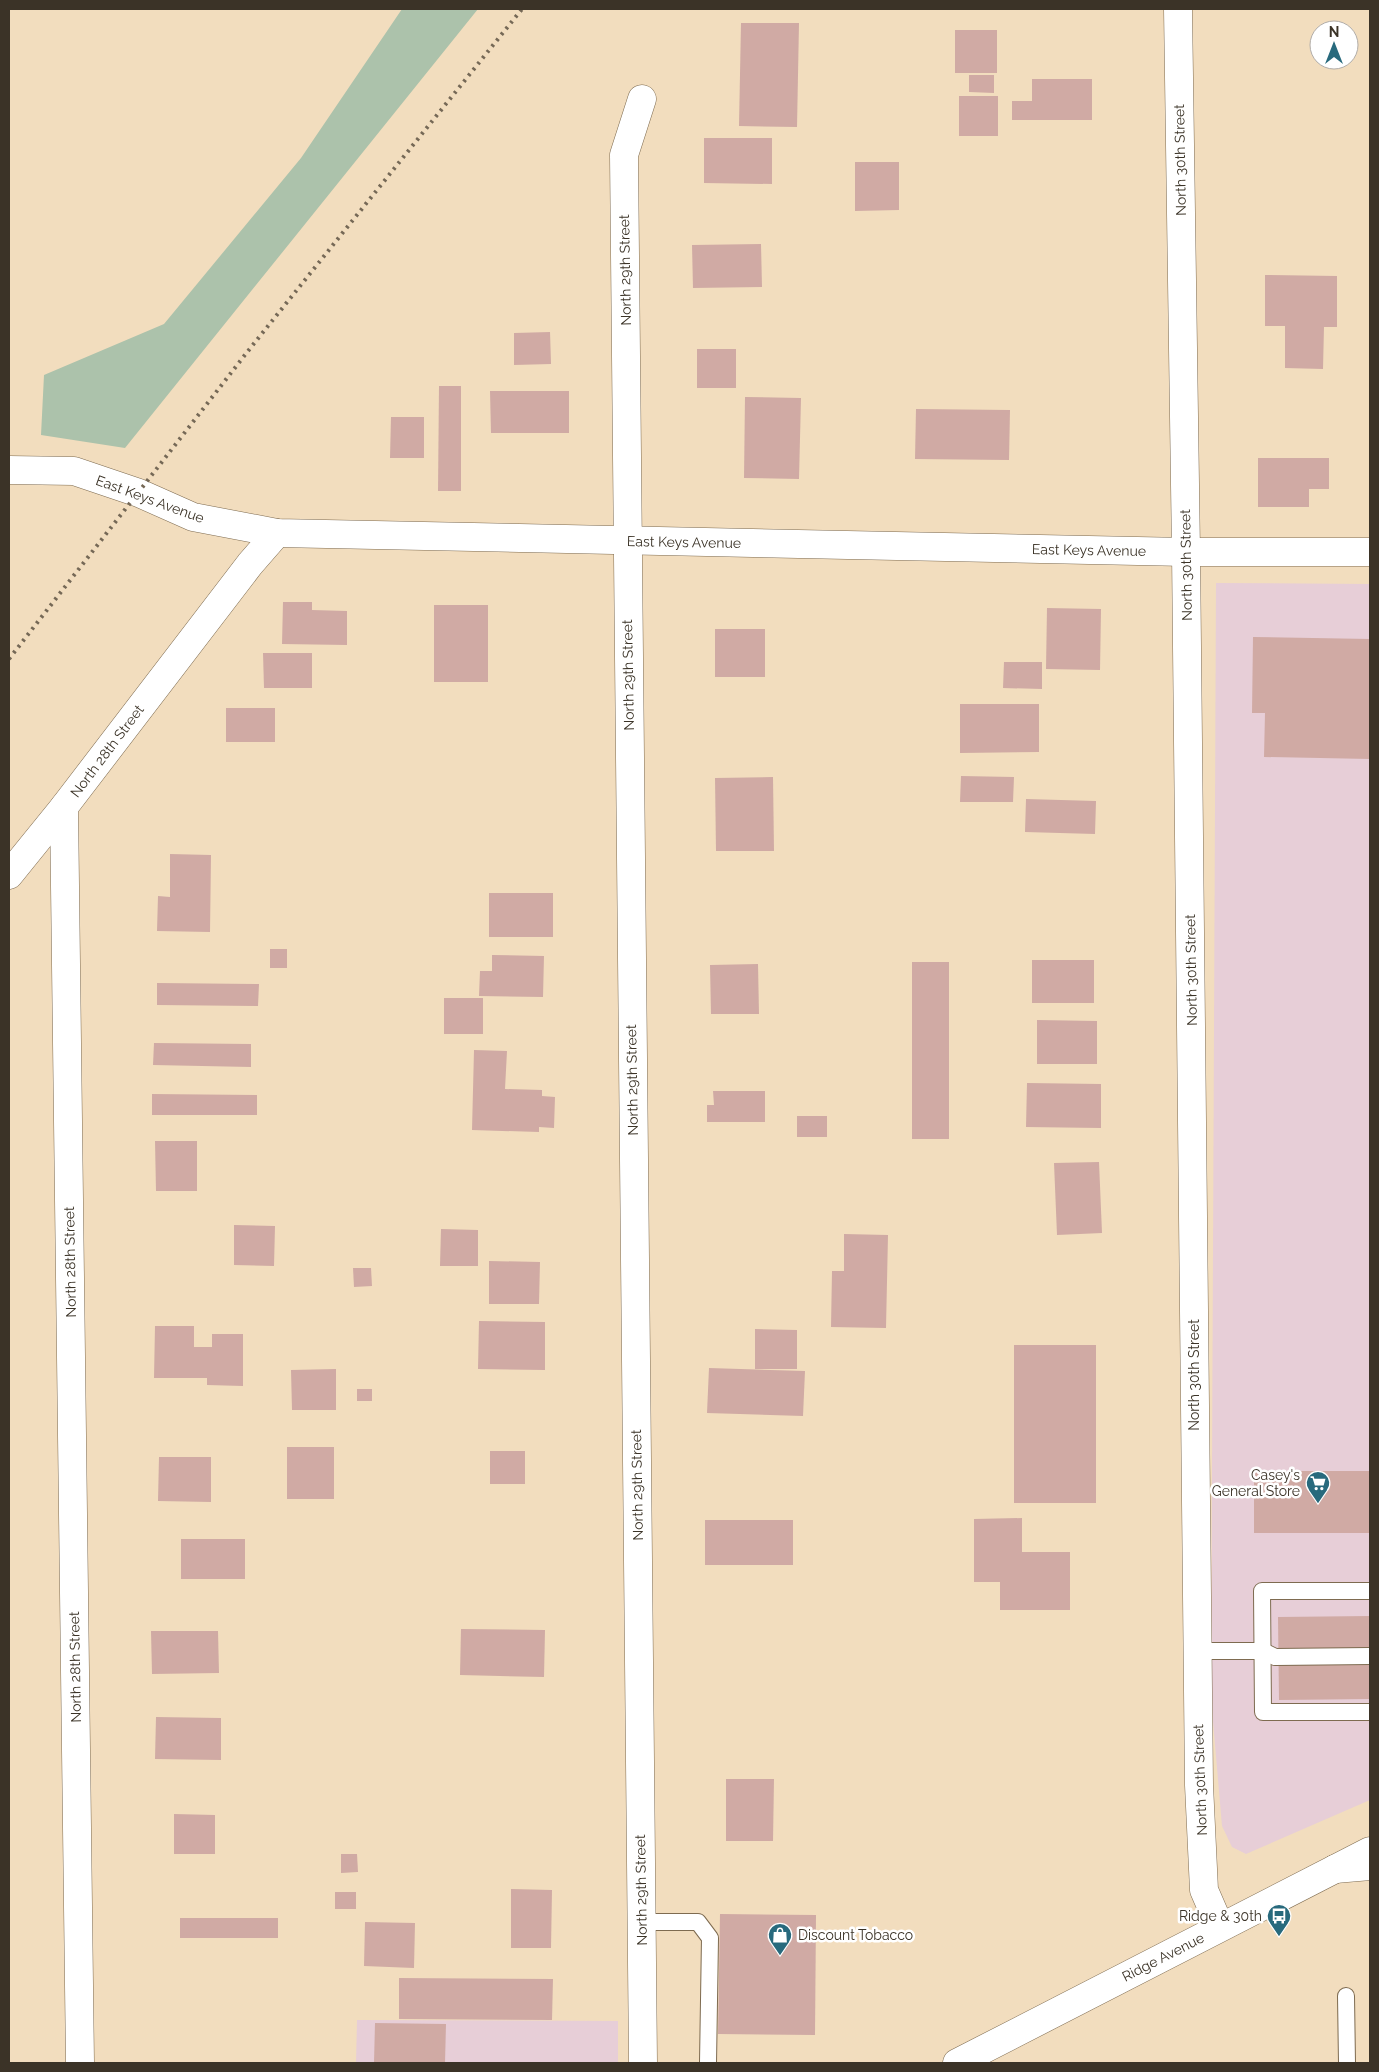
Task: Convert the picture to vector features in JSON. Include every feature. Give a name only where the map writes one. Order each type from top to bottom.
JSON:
[{"type":"street","name":"North 30th Street","points":[[1178,9],[1200,1785],[1204,1890],[1220,1927]]},
{"type":"street","name":"North 29th Street","points":[[642,99],[624,155],[643,2063]]},
{"type":"street","name":"East Keys Avenue","points":[[9,470],[74,471],[139,493],[193,518],[278,533],[1186,552],[1370,552]]},
{"type":"street","name":"North 28th Street","points":[[80,2063],[64,807],[250,564],[278,533]]},
{"type":"street","points":[[9,875],[64,807]]},
{"type":"street","name":"Ridge Avenue","points":[[957,2063],[1370,1851]]},
{"type":"street","points":[[1335,1869],[1370,1866]]},
{"type":"lane","points":[[1370,1591],[1262,1591],[1263,1712],[1370,1712]]},
{"type":"lane","points":[[1198,1650],[1263,1650],[1275,1657],[1370,1656]]},
{"type":"lane","points":[[642,1922],[698,1922],[710,1938],[708,2063]]},
{"type":"lane","points":[[1346,1996],[1347,2063]]},
{"type":"shaded area","points":[[1216,583],[1370,584],[1370,1800],[1246,1854],[1232,1847],[1222,1826],[1211,1698]]},
{"type":"shaded area","points":[[357,2020],[618,2021],[618,2063],[356,2063]]},
{"type":"green space","points":[[402,9],[478,9],[125,448],[41,435],[44,375],[164,324],[301,158]]},
{"type":"building","points":[[741,23],[799,23],[797,127],[739,126]]},
{"type":"building","points":[[955,30],[997,30],[997,73],[955,73]]},
{"type":"building","points":[[969,75],[994,75],[994,93],[969,92]]},
{"type":"building","points":[[1032,79],[1092,79],[1092,120],[1012,120],[1012,101],[1032,101]]},
{"type":"building","points":[[959,96],[998,96],[998,136],[959,136]]},
{"type":"building","points":[[704,138],[772,138],[772,184],[704,183]]},
{"type":"building","points":[[855,162],[899,162],[899,210],[855,211]]},
{"type":"building","points":[[761,244],[762,287],[693,288],[692,245]]},
{"type":"building","points":[[1265,275],[1337,276],[1337,327],[1324,327],[1323,369],[1285,368],[1285,326],[1265,326]]},
{"type":"building","points":[[550,332],[551,364],[514,365],[514,333]]},
{"type":"building","points":[[697,349],[736,349],[736,388],[697,388]]},
{"type":"building","points":[[439,386],[461,386],[461,491],[438,491]]},
{"type":"building","points":[[490,391],[569,391],[569,433],[491,433]]},
{"type":"building","points":[[745,397],[801,398],[799,479],[744,478]]},
{"type":"building","points":[[916,409],[1010,410],[1009,460],[915,459]]},
{"type":"building","points":[[391,417],[424,417],[424,458],[390,458]]},
{"type":"building","points":[[1258,458],[1329,458],[1329,489],[1309,489],[1309,507],[1258,507]]},
{"type":"building","points":[[283,602],[312,602],[312,610],[347,611],[347,645],[282,644]]},
{"type":"building","points":[[434,605],[488,605],[488,682],[434,682]]},
{"type":"building","points":[[1047,608],[1101,609],[1100,670],[1046,669]]},
{"type":"building","points":[[715,629],[765,629],[765,677],[715,677]]},
{"type":"building","points":[[1253,637],[1370,639],[1370,759],[1264,757],[1265,713],[1252,713]]},
{"type":"building","points":[[263,653],[312,653],[312,688],[264,688]]},
{"type":"building","points":[[1004,662],[1042,662],[1042,689],[1003,688]]},
{"type":"building","points":[[960,704],[1039,704],[1039,752],[960,753]]},
{"type":"building","points":[[226,708],[275,708],[275,742],[226,742]]},
{"type":"building","points":[[961,776],[1014,777],[1013,802],[960,802]]},
{"type":"building","points":[[773,777],[774,851],[716,851],[715,778]]},
{"type":"building","points":[[1026,799],[1096,801],[1095,834],[1025,832]]},
{"type":"building","points":[[170,854],[211,855],[210,932],[157,931],[158,896],[170,897]]},
{"type":"building","points":[[489,893],[553,893],[553,937],[489,937]]},
{"type":"building","points":[[270,949],[287,949],[287,968],[270,968]]},
{"type":"building","points":[[492,955],[544,956],[543,997],[479,996],[480,971],[492,971]]},
{"type":"building","points":[[1032,960],[1094,960],[1094,1003],[1032,1003]]},
{"type":"building","points":[[912,962],[949,962],[949,1139],[912,1139]]},
{"type":"building","points":[[758,964],[759,1014],[711,1014],[710,965]]},
{"type":"building","points":[[157,983],[259,984],[258,1006],[157,1005]]},
{"type":"building","points":[[444,998],[483,998],[483,1034],[444,1034]]},
{"type":"building","points":[[1037,1020],[1097,1021],[1097,1064],[1037,1064]]},
{"type":"building","points":[[154,1043],[251,1044],[251,1067],[153,1065]]},
{"type":"building","points":[[474,1050],[507,1051],[505,1089],[542,1090],[542,1096],[555,1097],[554,1128],[539,1127],[539,1132],[472,1130]]},
{"type":"building","points":[[1027,1083],[1101,1084],[1101,1128],[1026,1127]]},
{"type":"building","points":[[713,1091],[765,1091],[765,1122],[707,1122],[707,1105],[714,1105]]},
{"type":"building","points":[[152,1094],[257,1095],[257,1115],[152,1115]]},
{"type":"building","points":[[797,1116],[827,1116],[827,1137],[797,1137]]},
{"type":"building","points":[[155,1141],[197,1141],[197,1191],[156,1191]]},
{"type":"building","points":[[1099,1162],[1102,1233],[1057,1235],[1054,1163]]},
{"type":"building","points":[[234,1225],[275,1226],[274,1266],[234,1265]]},
{"type":"building","points":[[441,1229],[478,1230],[478,1266],[440,1266]]},
{"type":"building","points":[[844,1234],[888,1235],[886,1328],[831,1327],[832,1271],[844,1271]]},
{"type":"building","points":[[489,1261],[540,1262],[539,1304],[489,1304]]},
{"type":"building","points":[[353,1268],[371,1268],[372,1286],[354,1287]]},
{"type":"building","points":[[479,1321],[545,1322],[545,1370],[478,1369]]},
{"type":"building","points":[[155,1326],[194,1326],[194,1347],[212,1347],[212,1334],[243,1334],[243,1386],[207,1385],[207,1378],[154,1378]]},
{"type":"building","points":[[755,1329],[797,1330],[797,1369],[755,1369]]},
{"type":"building","points":[[1014,1345],[1096,1345],[1096,1503],[1014,1503]]},
{"type":"building","points":[[709,1368],[805,1371],[803,1416],[707,1413]]},
{"type":"building","points":[[336,1369],[336,1410],[292,1410],[291,1370]]},
{"type":"building","points":[[357,1389],[372,1389],[372,1401],[357,1401]]},
{"type":"building","points":[[287,1447],[334,1447],[334,1499],[287,1499]]},
{"type":"building","points":[[490,1451],[525,1451],[525,1484],[490,1484]]},
{"type":"building","points":[[159,1457],[211,1457],[211,1502],[158,1501]]},
{"type":"building","points":[[1254,1471],[1370,1471],[1370,1533],[1254,1533]]},
{"type":"building","points":[[1022,1518],[1022,1552],[1070,1552],[1070,1610],[1000,1610],[1000,1582],[974,1582],[974,1519]]},
{"type":"building","points":[[705,1520],[793,1520],[793,1565],[705,1565]]},
{"type":"building","points":[[181,1539],[245,1539],[245,1579],[181,1579]]},
{"type":"building","points":[[1370,1616],[1370,1699],[1279,1700],[1278,1617]]},
{"type":"building","points":[[461,1629],[545,1630],[544,1677],[460,1675]]},
{"type":"building","points":[[151,1631],[218,1631],[219,1673],[152,1674]]},
{"type":"building","points":[[156,1717],[221,1718],[221,1760],[155,1759]]},
{"type":"building","points":[[726,1779],[774,1779],[773,1841],[726,1841]]},
{"type":"building","points":[[174,1814],[215,1815],[215,1854],[174,1854]]},
{"type":"building","points":[[341,1854],[357,1854],[358,1872],[341,1873]]},
{"type":"building","points":[[511,1889],[552,1890],[551,1948],[511,1948]]},
{"type":"building","points":[[335,1892],[356,1892],[356,1909],[335,1909]]},
{"type":"building","points":[[720,1914],[816,1915],[815,2035],[718,2034]]},
{"type":"building","points":[[180,1918],[278,1918],[278,1938],[180,1938]]},
{"type":"building","points":[[365,1922],[415,1923],[414,1968],[364,1966]]},
{"type":"building","points":[[399,1978],[553,1979],[552,2020],[399,2019]]},
{"type":"building","points":[[375,2023],[446,2024],[445,2063],[374,2063]]},
{"type":"railway","points":[[9,659],[248,351],[522,9]]},
{"type":"place","name":"Casey's General Store","points":[[1318,1504]]},
{"type":"place","name":"Ridge & 30th","points":[[1279,1937]]},
{"type":"place","name":"Discount Tobacco","points":[[780,1956]]}]
